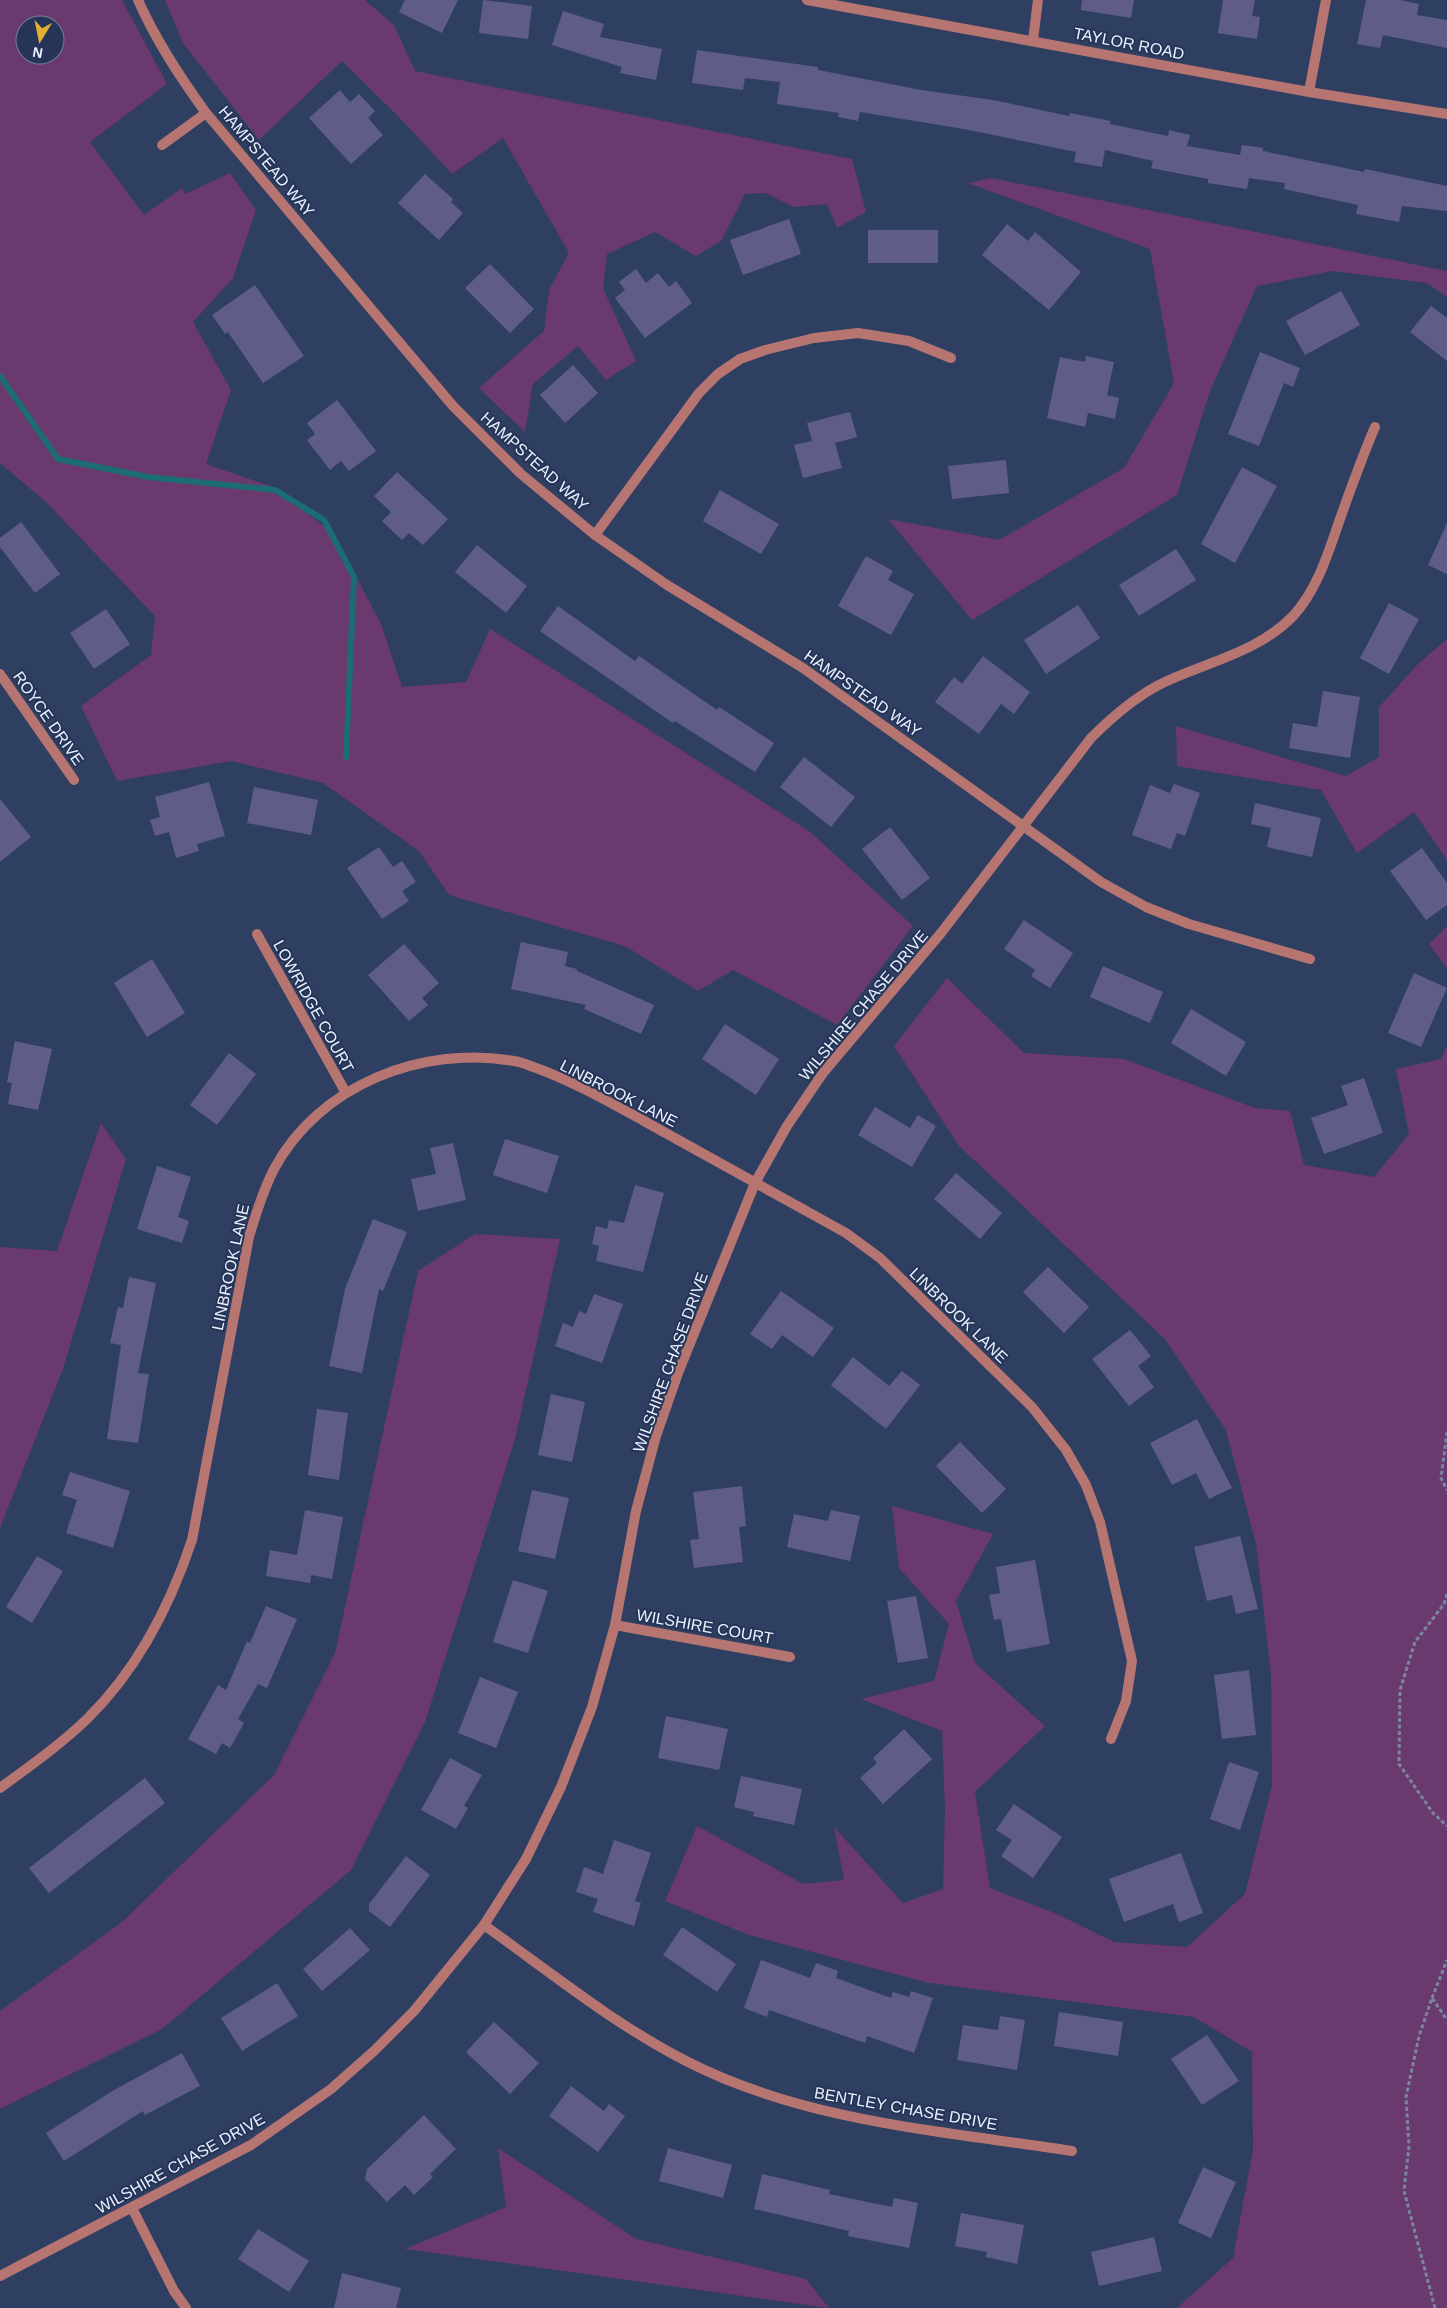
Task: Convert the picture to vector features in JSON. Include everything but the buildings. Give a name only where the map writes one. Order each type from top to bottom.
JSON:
[{"type":"street","name":"HAMPSTEAD WAY","points":[[138,0],[175,70],[206,113],[453,406],[521,474],[595,535],[667,585],[803,668],[1101,882],[1146,907],[1189,924],[1310,959]]},
{"type":"street","name":"TAYLOR ROAD","points":[[807,0],[1309,92],[1447,114]]},
{"type":"street","points":[[1032,40],[1038,0]]},
{"type":"street","points":[[1309,92],[1326,0]]},
{"type":"street","points":[[162,145],[206,113]]},
{"type":"street","points":[[595,535],[699,393],[718,374],[740,359],[766,350],[814,338],[858,333],[909,341],[951,358]]},
{"type":"street","name":"WILSHIRE CHASE DRIVE","points":[[0,2276],[251,2145],[331,2089],[374,2052],[414,2011],[484,1925],[526,1859],[562,1787],[592,1706],[615,1624],[636,1511],[656,1436],[678,1373],[755,1183],[787,1126],[823,1073],[941,933],[1091,738],[1118,711],[1165,682],[1253,647],[1274,633],[1294,614],[1310,592],[1322,570],[1362,458],[1376,427]]},
{"type":"street","name":"ROYCE DRIVE","points":[[0,674],[74,780]]},
{"type":"street","name":"LOWRIDGE COURT","points":[[257,934],[346,1093]]},
{"type":"street","name":"LINBROOK LANE","points":[[0,1788],[49,1752],[87,1719],[116,1686],[160,1620],[178,1581],[192,1540],[249,1236],[260,1199],[275,1168],[295,1139],[319,1114],[346,1093],[385,1073],[426,1060],[473,1056],[515,1061],[570,1081],[846,1233],[880,1258],[1032,1407],[1066,1450],[1086,1485],[1100,1522],[1132,1662],[1126,1701],[1111,1739]]},
{"type":"street","name":"WILSHIRE COURT","points":[[615,1624],[790,1657]]},
{"type":"street","name":"BENTLEY CHASE DRIVE","points":[[484,1925],[636,2033],[688,2062],[743,2086],[796,2104],[849,2117],[1072,2151]]},
{"type":"street","points":[[132,2208],[174,2291],[186,2308]]},
{"type":"path","points":[[1447,1432],[1440,1478],[1447,1490]]},
{"type":"path","points":[[1447,1594],[1444,1604],[1415,1642],[1400,1690],[1399,1764],[1433,1813],[1447,1826]]},
{"type":"path","points":[[1435,2308],[1404,2190],[1409,2146],[1406,2097],[1419,2036],[1447,1960]]},
{"type":"path","points":[[1432,1998],[1447,2020]]},
{"type":"shaded area","points":[[0,0],[122,0],[167,84],[90,142],[144,215],[182,188],[185,194],[230,173],[256,210],[233,278],[193,322],[231,390],[206,464],[273,487],[334,534],[381,624],[402,687],[466,682],[490,629],[809,831],[913,926],[837,1025],[733,970],[698,991],[625,946],[449,895],[419,851],[323,783],[231,761],[117,781],[81,706],[151,655],[155,616],[47,503],[0,463]]},
{"type":"shaded area","points":[[165,0],[365,0],[394,25],[415,71],[852,159],[866,212],[837,228],[827,204],[793,207],[766,193],[745,194],[721,241],[696,256],[655,232],[607,254],[603,288],[636,361],[606,380],[578,346],[533,384],[525,432],[479,388],[544,331],[549,290],[569,253],[503,138],[452,174],[400,118],[342,61],[259,140],[183,43]]},
{"type":"shaded area","points":[[991,178],[1447,271],[1447,297],[1427,283],[1333,271],[1257,286],[1210,391],[1177,495],[972,620],[888,519],[999,540],[1124,468],[1174,383],[1150,249],[968,183]]},
{"type":"shaded area","points":[[1447,639],[1447,860],[1414,812],[1357,853],[1321,790],[1177,766],[1176,726],[1346,776],[1379,757],[1379,707],[1418,664]]},
{"type":"shaded area","points":[[1447,926],[1447,968],[1429,944]]},
{"type":"shaded area","points":[[947,978],[1024,1053],[1124,1059],[1255,1108],[1290,1111],[1304,1165],[1374,1177],[1409,1134],[1396,1069],[1441,1059],[1447,1046],[1447,2308],[1177,2308],[1233,2258],[1253,2149],[1252,2052],[1194,2017],[929,1983],[749,1935],[665,1901],[697,1826],[803,1884],[844,1880],[834,1827],[903,1903],[943,1889],[945,1810],[942,1731],[861,1699],[934,1681],[949,1624],[899,1568],[892,1506],[993,1534],[956,1601],[975,1663],[1045,1726],[975,1792],[990,1888],[1057,1914],[1114,1942],[1187,1947],[1245,1894],[1272,1785],[1271,1674],[1256,1544],[1226,1430],[1165,1339],[959,1146],[894,1046]]},
{"type":"shaded area","points":[[101,1123],[126,1159],[63,1369],[0,1528],[0,1247],[57,1251]]},
{"type":"shaded area","points":[[475,1234],[560,1239],[515,1439],[425,1722],[351,1870],[162,2029],[0,2109],[0,2011],[122,1922],[274,1775],[335,1653],[418,1271]]},
{"type":"shaded area","points":[[498,2148],[636,2239],[806,2279],[829,2308],[405,2249],[506,2207]]},
{"type":"waterway","points":[[0,376],[58,459],[148,477],[275,490],[324,520],[354,577],[346,757]]}]
